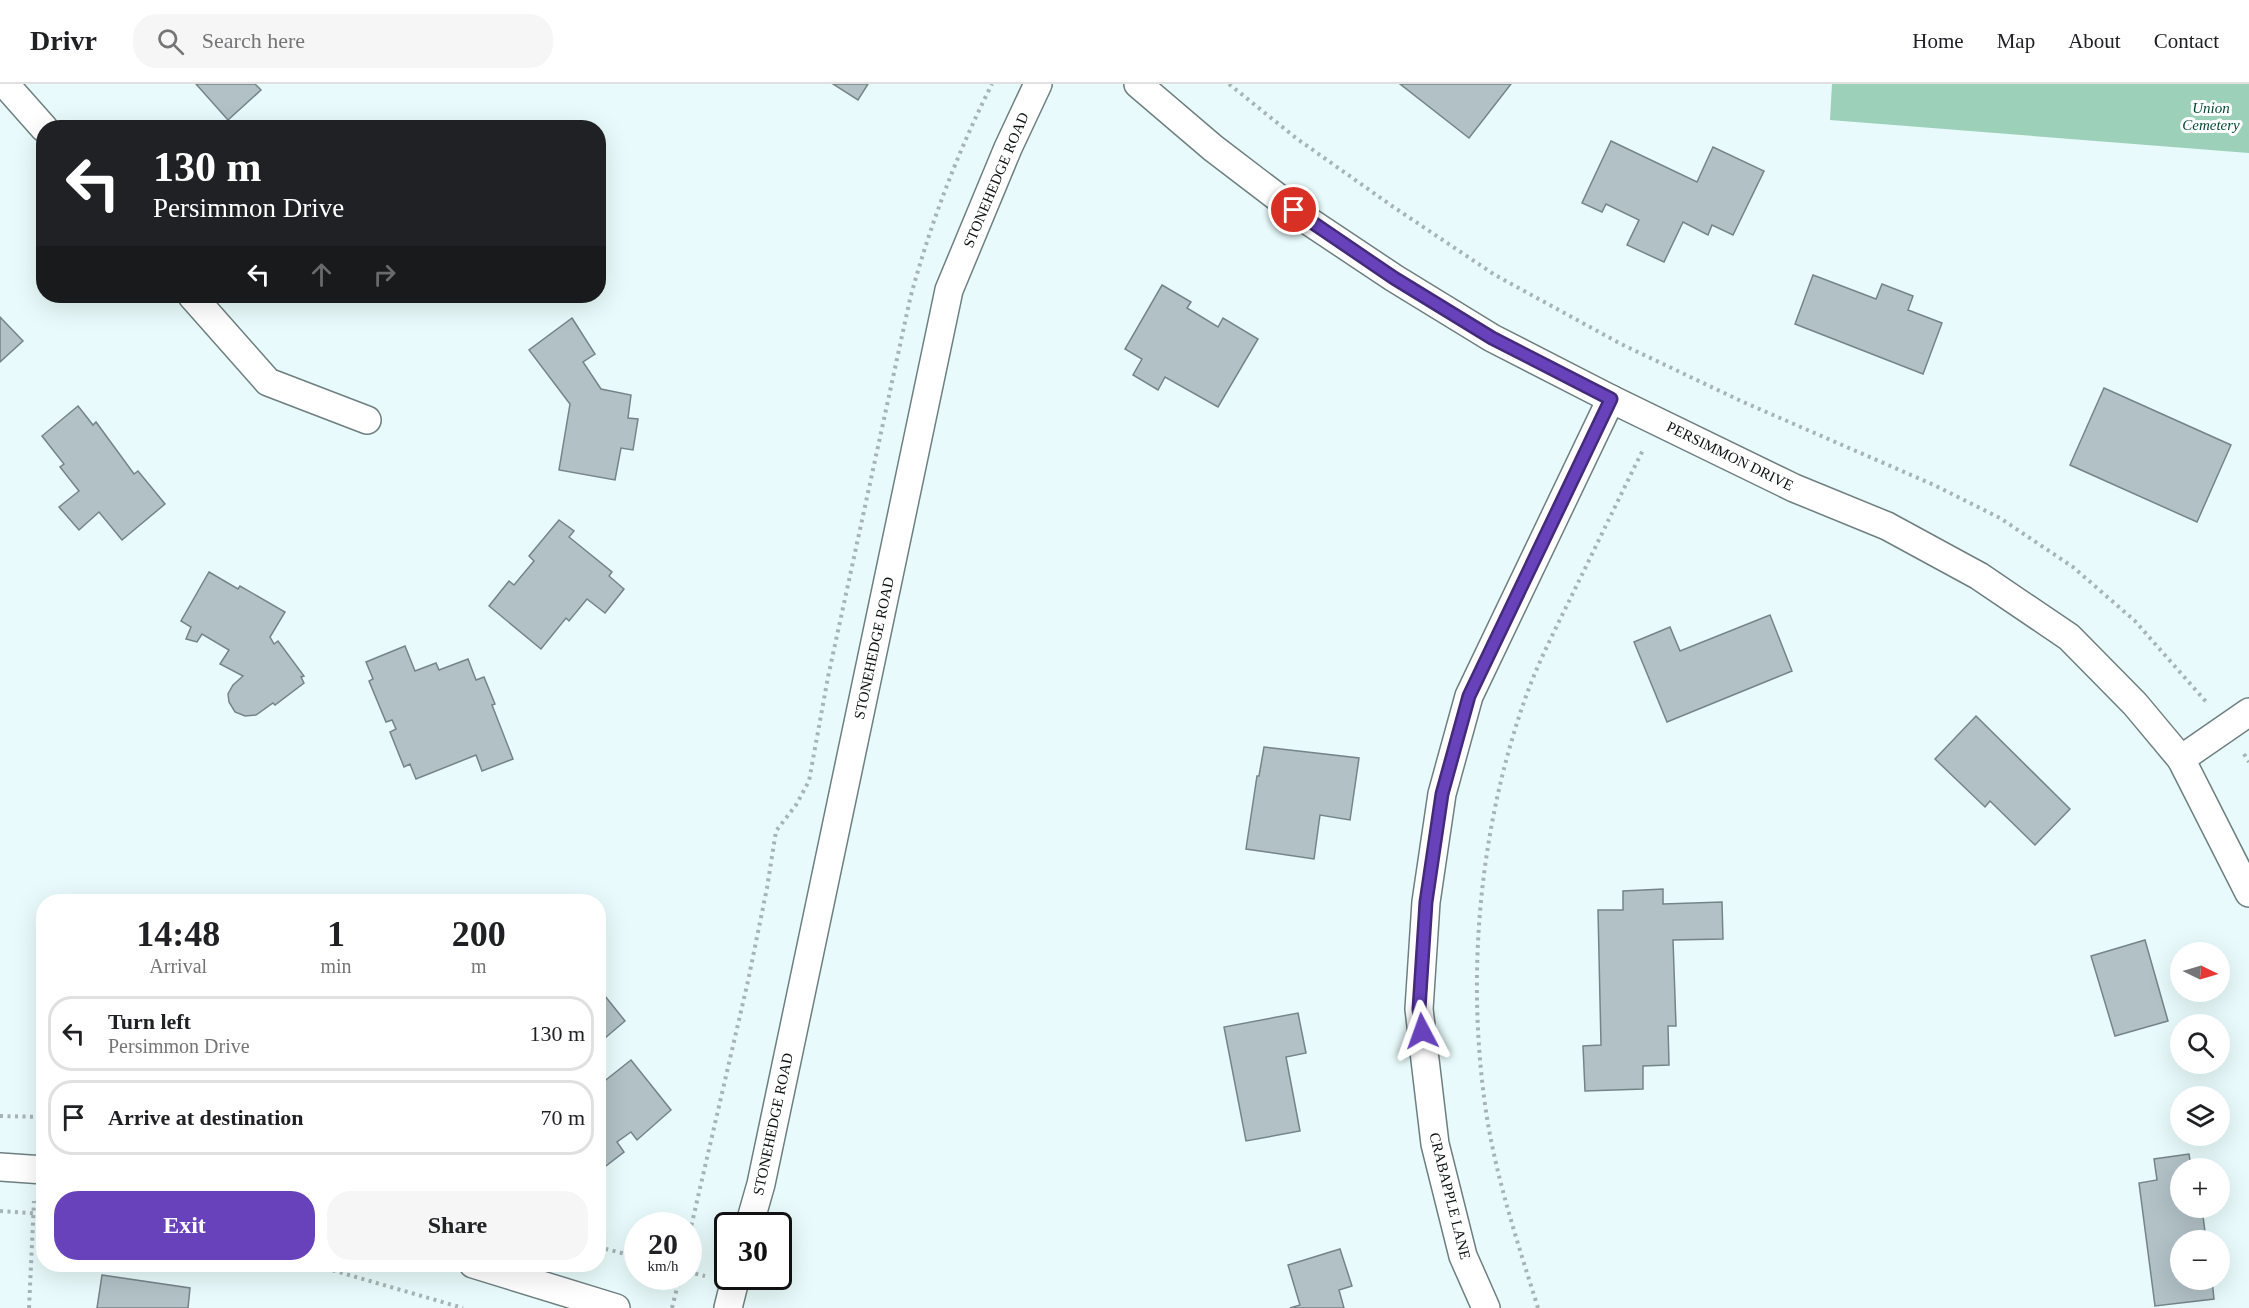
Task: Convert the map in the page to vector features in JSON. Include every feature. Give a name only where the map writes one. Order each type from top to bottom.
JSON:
[{"type":"street","points":[[5,84],[37,120]]},
{"type":"street","name":"STONEHEDGE ROAD","points":[[752,1212],[950,290],[1008,148],[1038,84]]},
{"type":"street","name":"PERSIMMON DRIVE","points":[[1138,84],[1213,148],[1319,228],[1394,278],[1492,338],[1794,488],[1887,526],[1979,576],[2069,637],[2135,704],[2181,759],[2249,893]]},
{"type":"street","points":[[198,303],[268,382],[367,420]]},
{"type":"street","name":"CRABAPPLE LANE","points":[[1486,1308],[1463,1256],[1435,1144],[1419,1009],[1426,902],[1442,794],[1469,696],[1611,399]]},
{"type":"street","points":[[2181,759],[2249,712]]},
{"type":"street","points":[[0,1167],[36,1169]]},
{"type":"street","points":[[499,1272],[616,1308]]},
{"type":"street","points":[[728,1308],[732,1290]]},
{"type":"path","points":[[694,1212],[748,981],[776,831],[796,805],[809,781],[828,677],[892,374],[923,249],[973,121],[992,84]]},
{"type":"path","points":[[1229,84],[1296,138],[1495,276],[1621,344],[1741,401],[1934,485],[2000,518],[2073,567],[2135,621],[2227,727],[2249,762]]},
{"type":"path","points":[[1538,1308],[1504,1197],[1487,1113],[1480,1057],[1476,964],[1483,883],[1502,773],[1525,698],[1555,629],[1647,442]]},
{"type":"path","points":[[0,1116],[36,1117]]},
{"type":"path","points":[[29,1308],[34,1195]]},
{"type":"path","points":[[0,1212],[36,1214]]},
{"type":"path","points":[[606,1249],[624,1254]]},
{"type":"path","points":[[339,1272],[463,1308]]},
{"type":"path","points":[[702,1276],[708,1277]]},
{"type":"path","points":[[672,1308],[676,1290]]},
{"type":"green space","name":"Union Cemetery","points":[[1832,84],[2249,84],[2249,153],[1830,120]]},
{"type":"building","points":[[196,84],[255,84],[261,90],[228,120]]},
{"type":"building","points":[[833,84],[868,84],[858,100]]},
{"type":"building","points":[[1400,84],[1511,84],[1469,138]]},
{"type":"building","points":[[1611,141],[1697,182],[1713,147],[1764,171],[1733,235],[1712,225],[1708,235],[1683,222],[1664,262],[1627,245],[1639,220],[1606,204],[1602,212],[1582,203]]},
{"type":"building","points":[[1813,275],[1876,299],[1882,284],[1913,296],[1908,310],[1942,323],[1923,374],[1795,324]]},
{"type":"building","points":[[1162,285],[1191,302],[1187,308],[1218,327],[1223,318],[1258,339],[1218,407],[1165,377],[1158,390],[1133,375],[1142,359],[1125,349]]},
{"type":"building","points":[[0,317],[23,341],[0,362]]},
{"type":"building","points":[[572,318],[595,354],[583,362],[601,389],[631,395],[628,418],[638,419],[633,450],[621,448],[615,480],[559,470],[570,404],[529,350]]},
{"type":"building","points":[[2104,388],[2231,445],[2197,522],[2070,465]]},
{"type":"building","points":[[78,406],[93,425],[96,422],[134,474],[138,471],[165,504],[122,540],[99,512],[79,530],[59,507],[79,491],[60,467],[64,464],[42,436]]},
{"type":"building","points":[[559,520],[574,531],[569,537],[612,572],[609,576],[624,589],[605,613],[587,599],[569,621],[566,618],[541,649],[489,606],[509,581],[514,585],[534,561],[529,556]]},
{"type":"building","points":[[209,572],[238,589],[240,586],[285,612],[270,637],[274,644],[278,641],[304,676],[301,677],[304,683],[275,705],[273,703],[256,715],[245,716],[235,712],[229,702],[228,694],[233,685],[243,676],[220,664],[229,650],[202,634],[197,642],[186,639],[191,627],[181,621]]},
{"type":"building","points":[[1770,615],[1792,671],[1667,722],[1634,642],[1670,627],[1680,651]]},
{"type":"building","points":[[405,646],[415,671],[436,663],[439,670],[468,659],[476,680],[484,677],[513,759],[482,771],[476,755],[416,779],[410,764],[404,767],[390,732],[396,729],[392,720],[386,722],[369,681],[373,679],[366,662]]},
{"type":"building","points":[[1976,716],[2070,809],[2035,845],[1990,801],[1985,807],[1935,759]]},
{"type":"building","points":[[1264,747],[1359,758],[1350,820],[1320,815],[1314,859],[1246,849],[1257,776],[1259,776]]},
{"type":"building","points":[[1663,889],[1663,904],[1722,902],[1723,939],[1673,940],[1676,1026],[1668,1026],[1669,1065],[1643,1066],[1643,1089],[1585,1091],[1583,1046],[1601,1045],[1598,910],[1623,910],[1623,891]]},
{"type":"building","points":[[2145,940],[2168,1021],[2115,1036],[2091,956]]},
{"type":"building","points":[[606,997],[625,1021],[606,1037]]},
{"type":"building","points":[[1298,1013],[1306,1053],[1286,1057],[1300,1131],[1246,1141],[1224,1027]]},
{"type":"building","points":[[631,1060],[671,1110],[637,1140],[631,1132],[617,1142],[624,1152],[606,1166],[606,1080]]},
{"type":"building","points":[[2189,1154],[2190,1158],[2170,1158],[2170,1218],[2203,1218],[2205,1230],[2170,1230],[2170,1290],[2213,1290],[2214,1299],[2155,1306],[2139,1183],[2157,1180],[2154,1159]]},
{"type":"building","points":[[1340,1249],[1352,1286],[1339,1290],[1344,1308],[1290,1308],[1300,1305],[1288,1265]]},
{"type":"building","points":[[102,1275],[190,1288],[188,1308],[97,1308]]},
{"type":"route","points":[[1294,210],[1394,278],[1492,338],[1611,399],[1469,696],[1442,794],[1426,902],[1419,1009],[1422,1031]]}]
